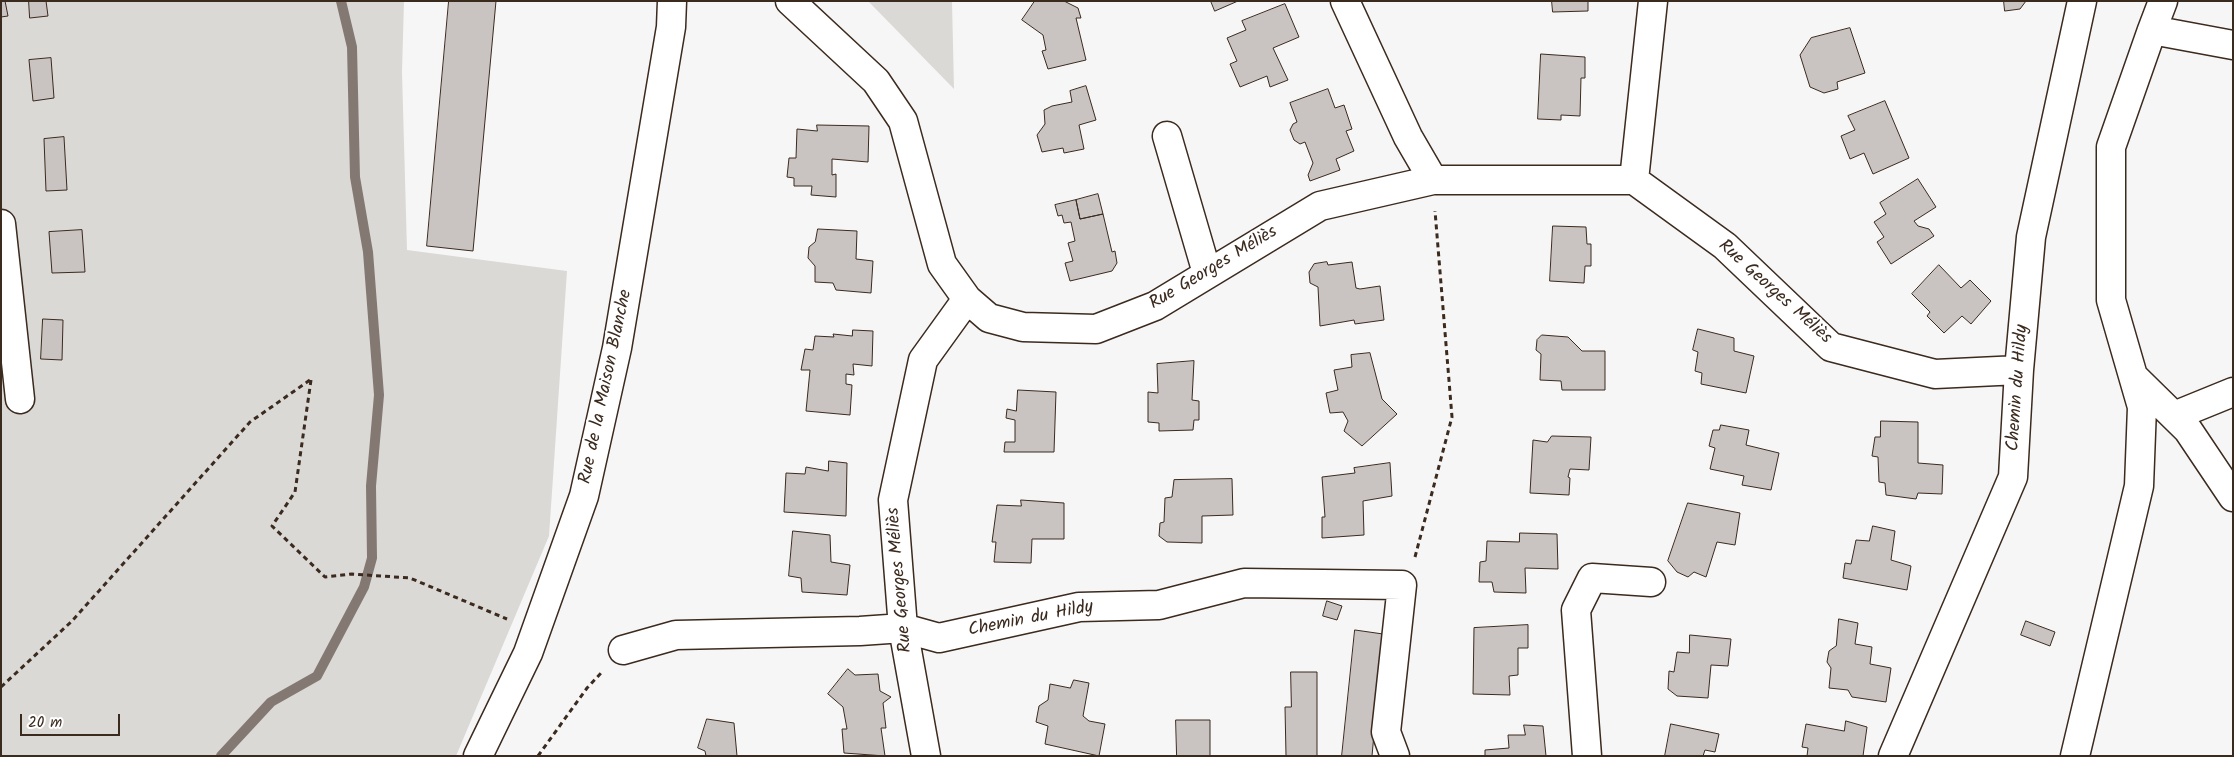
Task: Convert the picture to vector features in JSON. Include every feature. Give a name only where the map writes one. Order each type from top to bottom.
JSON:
[{"type":"street","name":"Rue de la Maison Blanche","points":[[478,756],[528,653],[584,496],[617,348],[671,27],[672,1]]},
{"type":"street","name":"Rue Georges Méliès","points":[[790,1],[876,81],[903,120],[942,264],[967,299],[989,318],[1023,327],[1096,329],[1155,306],[1320,206],[1433,180],[1634,180],[1725,246],[1831,347],[1934,374],[2019,370]]},
{"type":"street","points":[[1345,1],[1408,137],[1433,180]]},
{"type":"street","points":[[1634,180],[1653,1]]},
{"type":"street","name":"Chemin du Hildy","points":[[1893,756],[2013,478],[2019,370],[2031,237],[2082,1]]},
{"type":"street","points":[[2075,756],[2138,486],[2142,407],[2111,300],[2111,147],[2163,1]]},
{"type":"street","points":[[2152,30],[2233,45]]},
{"type":"street","points":[[1168,136],[1207,273]]},
{"type":"street","points":[[1,224],[20,399]]},
{"type":"street","name":"Rue Georges Méliès","points":[[926,756],[903,628],[893,500],[923,360],[967,299]]},
{"type":"street","points":[[2133,376],[2188,430],[2233,497]]},
{"type":"street","points":[[2174,416],[2233,392]]},
{"type":"street","points":[[1587,756],[1576,610],[1592,578],[1651,582]]},
{"type":"street","name":"Chemin du Hildy","points":[[623,650],[676,635],[903,628],[939,638],[1080,606],[1159,605],[1244,583],[1402,585]]},
{"type":"street","points":[[1395,756],[1386,732],[1402,585]]},
{"type":"path","points":[[1402,585],[1414,560],[1452,417],[1433,180]]},
{"type":"path","points":[[1,688],[72,621],[250,422],[311,380],[295,492],[272,526],[325,577],[352,574],[410,578],[535,631]]},
{"type":"path","points":[[538,756],[587,688],[623,650]]},
{"type":"shaded area","points":[[1,1],[404,1],[402,72],[407,250],[567,271],[549,536],[456,756],[1,756]]},
{"type":"shaded area","points":[[868,1],[952,1],[954,89]]},
{"type":"building","points":[[1,1],[5,1],[8,16],[1,17]]},
{"type":"building","points":[[29,1],[46,1],[48,16],[30,18]]},
{"type":"building","points":[[449,1],[496,1],[473,251],[427,246]]},
{"type":"building","points":[[1035,1],[1064,1],[1078,8],[1081,18],[1076,18],[1086,60],[1048,69],[1042,51],[1046,50],[1043,35],[1022,20]]},
{"type":"building","points":[[1211,1],[1238,1],[1215,11]]},
{"type":"building","points":[[1552,1],[1588,1],[1588,11],[1553,12]]},
{"type":"building","points":[[2004,1],[2026,1],[2020,9],[2005,11]]},
{"type":"building","points":[[1285,4],[1299,37],[1273,48],[1288,80],[1270,87],[1267,76],[1240,87],[1230,64],[1237,61],[1227,38],[1246,30],[1242,21]]},
{"type":"building","points":[[1850,28],[1865,73],[1837,82],[1838,89],[1824,93],[1810,87],[1800,55],[1811,38]]},
{"type":"building","points":[[1541,54],[1585,57],[1585,78],[1581,78],[1580,116],[1561,115],[1561,120],[1538,119]]},
{"type":"building","points":[[51,58],[54,98],[33,101],[29,60]]},
{"type":"building","points":[[1086,86],[1096,120],[1079,125],[1084,149],[1064,153],[1063,148],[1042,152],[1037,135],[1045,124],[1044,110],[1052,106],[1072,102],[1070,91]]},
{"type":"building","points":[[1328,89],[1335,108],[1344,105],[1352,129],[1346,131],[1354,151],[1336,159],[1340,170],[1310,181],[1308,175],[1313,163],[1305,142],[1300,144],[1294,140],[1290,130],[1293,124],[1297,122],[1290,103]]},
{"type":"building","points":[[1885,101],[1909,158],[1873,174],[1864,153],[1850,159],[1841,136],[1855,130],[1848,116]]},
{"type":"building","points":[[817,125],[869,126],[868,162],[832,159],[832,175],[836,174],[836,197],[811,195],[812,186],[794,186],[794,178],[787,177],[789,158],[796,158],[797,129],[817,131]]},
{"type":"building","points":[[64,137],[67,190],[46,191],[44,139]]},
{"type":"building","points":[[1918,179],[1936,207],[1914,221],[1918,226],[1929,229],[1934,236],[1891,264],[1877,242],[1884,237],[1874,222],[1886,214],[1880,203]]},
{"type":"building","points":[[1098,194],[1103,214],[1080,219],[1076,200]]},
{"type":"building","points":[[1076,200],[1080,219],[1103,214],[1112,252],[1115,251],[1117,263],[1112,271],[1070,281],[1065,263],[1073,261],[1068,243],[1075,241],[1071,222],[1064,223],[1062,215],[1058,216],[1055,205]]},
{"type":"building","points":[[1553,226],[1586,227],[1587,244],[1591,244],[1591,266],[1585,266],[1584,283],[1550,281]]},
{"type":"building","points":[[818,229],[857,231],[856,259],[873,261],[871,293],[836,290],[833,283],[815,282],[815,266],[808,258],[809,247],[815,242]]},
{"type":"building","points":[[82,230],[85,272],[52,273],[49,232]]},
{"type":"building","points":[[1327,262],[1328,265],[1352,262],[1356,288],[1380,286],[1384,320],[1355,324],[1354,320],[1320,326],[1318,287],[1310,283],[1309,272],[1314,264]]},
{"type":"building","points":[[1939,265],[1961,288],[1970,280],[1991,301],[1971,324],[1962,316],[1944,333],[1927,316],[1930,312],[1912,294]]},
{"type":"building","points":[[43,319],[63,320],[62,360],[41,359]]},
{"type":"building","points":[[1698,329],[1734,338],[1734,351],[1754,356],[1746,393],[1701,384],[1702,373],[1695,371],[1698,352],[1693,350]]},
{"type":"building","points":[[853,330],[873,331],[872,366],[853,364],[854,375],[846,374],[846,384],[852,385],[850,415],[806,411],[810,370],[801,370],[805,349],[813,350],[815,336],[834,337],[833,334],[852,336]]},
{"type":"building","points":[[1542,335],[1568,337],[1582,351],[1605,351],[1605,390],[1562,390],[1561,381],[1540,380],[1541,354],[1536,350],[1537,340]]},
{"type":"building","points":[[1370,353],[1382,399],[1397,414],[1362,446],[1344,431],[1348,421],[1343,412],[1330,413],[1326,393],[1338,390],[1334,370],[1352,367],[1351,355]]},
{"type":"building","points":[[1194,361],[1192,400],[1199,401],[1199,420],[1194,420],[1193,430],[1159,431],[1159,423],[1148,422],[1148,392],[1158,393],[1157,364]]},
{"type":"building","points":[[1018,390],[1056,392],[1054,452],[1004,452],[1005,442],[1015,442],[1015,420],[1006,418],[1007,409],[1016,411]]},
{"type":"building","points":[[1881,421],[1918,422],[1918,463],[1943,465],[1942,494],[1918,493],[1916,499],[1886,495],[1885,483],[1879,482],[1878,457],[1872,456],[1875,437],[1880,437]]},
{"type":"building","points":[[1721,425],[1749,430],[1746,445],[1779,453],[1771,490],[1742,485],[1744,476],[1710,469],[1715,448],[1709,446],[1713,430],[1719,430]]},
{"type":"building","points":[[1552,436],[1591,437],[1589,470],[1570,469],[1568,477],[1570,478],[1569,495],[1530,493],[1533,440],[1547,442]]},
{"type":"building","points":[[829,461],[847,463],[846,516],[784,512],[786,473],[805,474],[806,467],[828,471]]},
{"type":"building","points":[[1390,463],[1392,496],[1363,501],[1364,535],[1322,538],[1322,517],[1325,517],[1322,477],[1355,473],[1354,468]]},
{"type":"building","points":[[1232,479],[1233,515],[1202,516],[1202,543],[1167,542],[1159,536],[1160,523],[1164,522],[1165,498],[1172,497],[1174,480]]},
{"type":"building","points":[[1021,500],[1064,503],[1064,539],[1032,539],[1031,563],[994,562],[996,542],[992,542],[997,505],[1021,506]]},
{"type":"building","points":[[1688,503],[1740,513],[1735,545],[1717,542],[1706,577],[1694,572],[1688,577],[1677,572],[1668,561]]},
{"type":"building","points":[[1873,526],[1895,531],[1891,560],[1911,566],[1907,590],[1843,578],[1845,563],[1851,564],[1856,540],[1869,541]]},
{"type":"building","points":[[793,531],[830,535],[831,562],[850,565],[847,595],[802,592],[801,578],[789,576]]},
{"type":"building","points":[[1520,533],[1557,534],[1558,569],[1525,568],[1526,593],[1494,592],[1492,582],[1479,582],[1480,562],[1486,561],[1487,541],[1519,542]]},
{"type":"building","points":[[1327,601],[1342,606],[1337,620],[1323,616]]},
{"type":"building","points":[[1839,619],[1858,623],[1855,644],[1872,647],[1870,664],[1891,668],[1886,702],[1852,697],[1848,690],[1829,688],[1831,668],[1827,662],[1829,651],[1836,646]]},
{"type":"building","points":[[2026,621],[2055,632],[2050,646],[2021,635]]},
{"type":"building","points":[[1528,625],[1528,648],[1518,648],[1518,675],[1509,676],[1510,695],[1473,694],[1474,628]]},
{"type":"building","points":[[1355,630],[1383,634],[1372,756],[1342,756]]},
{"type":"building","points":[[1690,635],[1731,639],[1728,666],[1711,665],[1708,698],[1677,696],[1668,689],[1669,671],[1674,672],[1677,652],[1689,653]]},
{"type":"building","points":[[848,669],[855,675],[878,674],[880,691],[891,697],[883,703],[886,728],[881,728],[885,756],[844,753],[842,729],[847,729],[843,707],[828,694]]},
{"type":"building","points":[[1291,672],[1317,672],[1317,756],[1286,756],[1285,707],[1291,707]]},
{"type":"building","points":[[1074,680],[1089,683],[1083,716],[1089,721],[1105,724],[1099,756],[1045,744],[1048,726],[1036,722],[1039,706],[1048,700],[1050,684],[1070,688]]},
{"type":"building","points":[[707,719],[734,723],[737,756],[706,756],[705,751],[698,748]]},
{"type":"building","points":[[1176,720],[1210,720],[1210,756],[1177,756]]},
{"type":"building","points":[[1846,721],[1867,727],[1863,756],[1807,756],[1808,748],[1802,747],[1806,724],[1844,731]]},
{"type":"building","points":[[1671,724],[1719,734],[1715,752],[1705,750],[1703,756],[1665,756]]},
{"type":"building","points":[[1524,725],[1543,726],[1546,756],[1485,756],[1485,750],[1509,748],[1508,735],[1525,735]]},
{"type":"waterway","points":[[221,756],[271,702],[317,676],[364,587],[372,558],[371,486],[379,395],[368,252],[355,177],[352,47],[341,1]]}]
